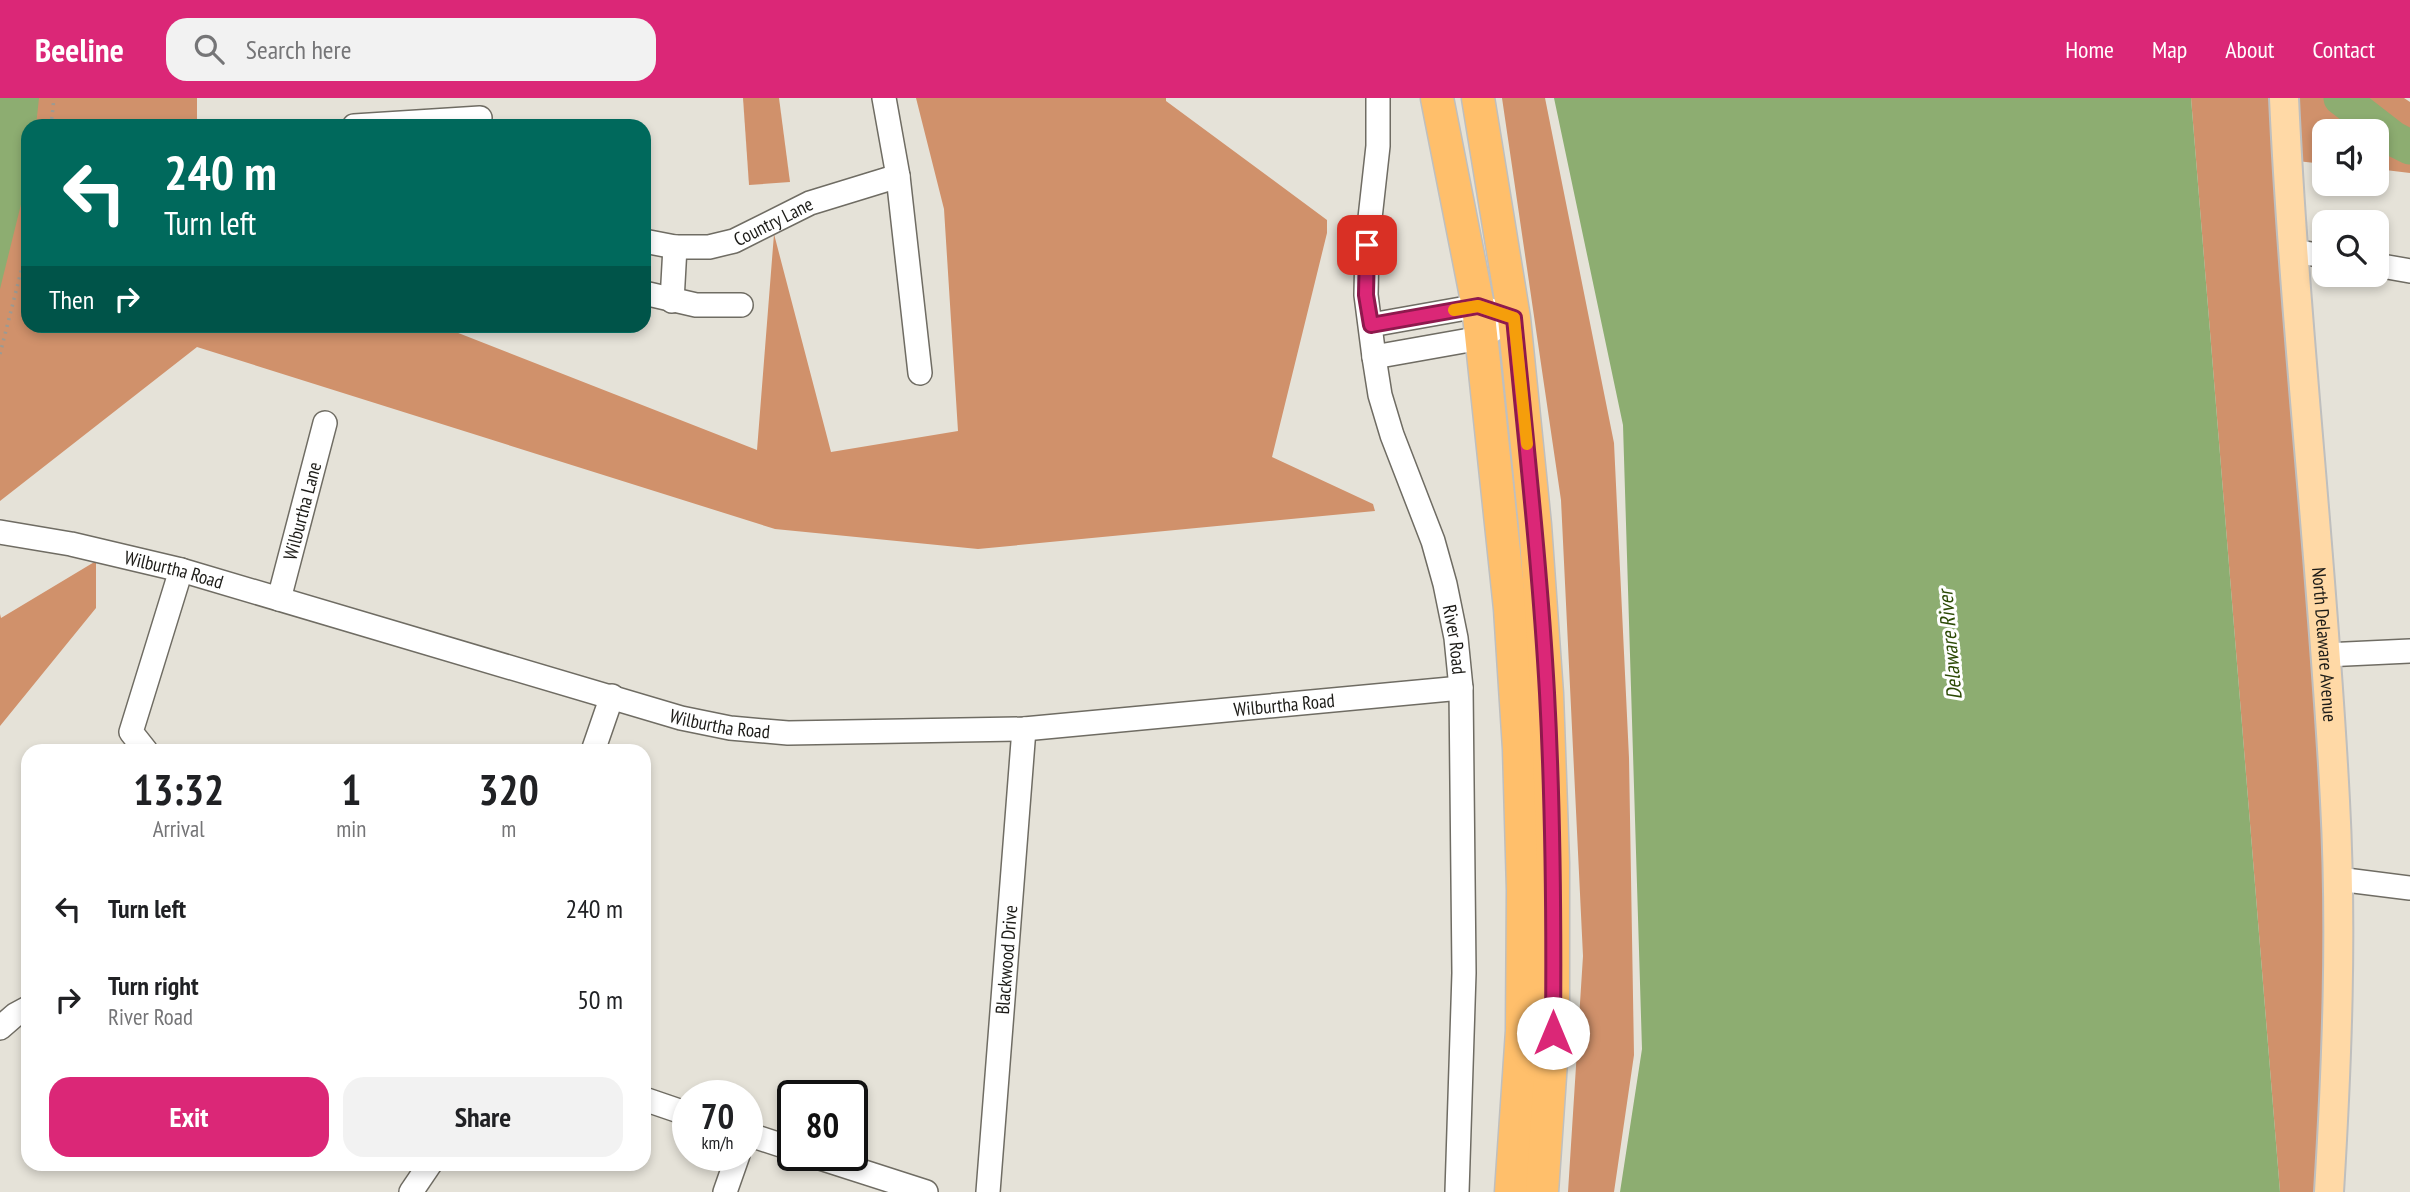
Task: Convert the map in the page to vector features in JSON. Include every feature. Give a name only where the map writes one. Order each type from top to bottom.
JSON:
[{"type":"highway","points":[[1437,98],[1478,306],[1510,609],[1523,890],[1522,1031],[1511,1192]]},
{"type":"highway","points":[[1478,98],[1514,318],[1535,525],[1547,694],[1553,863],[1553,1033],[1542,1192]]},
{"type":"main road","name":"North Delaware Avenue","points":[[2284,98],[2293,251],[2336,802],[2338,960],[2329,1192]]},
{"type":"street","points":[[884,98],[898,176],[920,373]]},
{"type":"street","name":"River Road","points":[[1378,98],[1378,146],[1367,245],[1366,295],[1374,357],[1380,395],[1392,435],[1433,541],[1445,584],[1456,638],[1461,688],[1464,972],[1457,1192]]},
{"type":"street","points":[[428,119],[480,114]]},
{"type":"street","name":"Country Lane","points":[[651,242],[675,247],[709,247],[734,241],[810,203],[898,176]]},
{"type":"street","points":[[672,301],[675,247]]},
{"type":"street","points":[[2293,251],[2312,254]]},
{"type":"street","points":[[2389,267],[2410,271]]},
{"type":"street","points":[[651,295],[696,305],[741,305]]},
{"type":"street","points":[[1371,325],[1478,306],[1514,318]]},
{"type":"street","points":[[1374,357],[1481,338],[1514,318]]},
{"type":"street","name":"Wilburtha Lane","points":[[279,599],[325,423]]},
{"type":"street","name":"Wilburtha Road","points":[[0,532],[71,544],[181,570],[681,718],[730,728],[776,732],[1024,729],[1461,688]]},
{"type":"street","points":[[140,744],[131,732],[181,570]]},
{"type":"street","points":[[2325,655],[2410,651]]},
{"type":"street","points":[[595,744],[612,696]]},
{"type":"street","name":"Blackwood Drive","points":[[988,1192],[1024,729]]},
{"type":"street","points":[[2338,879],[2410,888]]},
{"type":"street","points":[[0,1028],[21,1012]]},
{"type":"street","points":[[651,1101],[672,1109]]},
{"type":"street","points":[[411,1192],[425,1171]]},
{"type":"street","points":[[725,1192],[732,1171]]},
{"type":"street","points":[[861,1171],[926,1192]]},
{"type":"path","points":[[52,119],[54,98]]},
{"type":"path","points":[[0,354],[21,272]]},
{"type":"shaded area","points":[[0,98],[197,98],[197,119],[21,119],[21,333],[458,333],[757,450],[774,234],[831,452],[958,431],[944,209],[916,98],[1166,98],[1166,101],[1327,220],[1327,233],[1272,457],[1373,504],[1375,511],[978,549],[775,529],[197,347],[0,501]]},
{"type":"shaded area","points":[[743,98],[779,98],[790,182],[749,185]]},
{"type":"shaded area","points":[[1502,98],[1545,98],[1614,443],[1629,758],[1634,1055],[1614,1192],[1568,1192],[1583,956],[1561,500]]},
{"type":"shaded area","points":[[2191,98],[2404,98],[2410,102],[2410,173],[2389,170],[2389,119],[2312,119],[2312,163],[2288,160],[2338,879],[2329,1192],[2280,1192]]},
{"type":"shaded area","points":[[96,561],[96,608],[0,726],[0,614],[1,618]]},
{"type":"water","points":[[0,98],[39,98],[37,119],[21,119],[21,204],[0,289]]},
{"type":"water","name":"Delaware River","points":[[1554,98],[2191,98],[2280,1192],[1620,1192],[1642,1049],[1623,425]]},
{"type":"waterway","points":[[2341,98],[2394,139],[2410,147]]},
{"type":"slow traffic","points":[[1454,310],[1478,306],[1514,318],[1527,444]]},
{"type":"route","points":[[1367,245],[1366,295],[1371,325],[1478,306],[1514,318],[1535,525],[1547,694],[1553,863],[1553,1033]]}]
